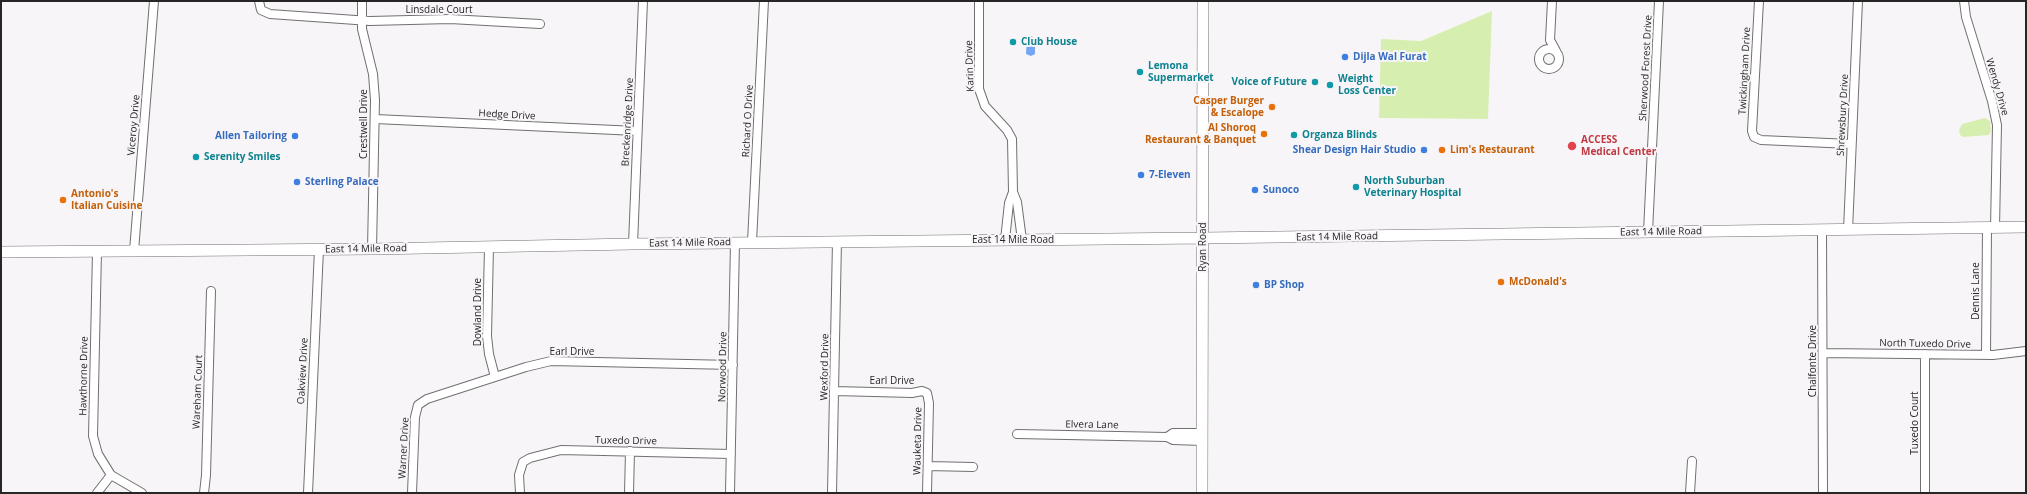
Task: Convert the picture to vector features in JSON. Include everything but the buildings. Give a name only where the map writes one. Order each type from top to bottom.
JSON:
[{"type":"main road","name":"Ryan Road","points":[[1202,493],[1203,1]]},
{"type":"main road","name":"East 14 Mile Road","points":[[1,252],[372,249],[735,242],[1203,238],[2026,227]]},
{"type":"street","name":"Viceroy Drive","points":[[134,251],[154,1]]},
{"type":"street","name":"Linsdale Court","points":[[259,1],[261,10],[270,14],[361,20],[450,19],[540,24]]},
{"type":"street","name":"Crestwell Drive","points":[[362,1],[361,20],[363,36],[373,74],[375,119],[372,249]]},
{"type":"street","name":"Breckenridge Drive","points":[[633,244],[643,1]]},
{"type":"street","name":"Richard O Drive","points":[[752,242],[764,1]]},
{"type":"street","name":"Karin Drive","points":[[979,1],[979,89],[985,106],[1008,130],[1012,139],[1013,192],[1017,202],[1022,240]]},
{"type":"street","points":[[1550,40],[1559,57],[1558,64],[1554,68],[1547,69],[1542,66],[1539,60],[1550,40],[1552,1]]},
{"type":"street","name":"Sherwood Forest Drive","points":[[1648,232],[1659,1]]},
{"type":"street","name":"Twickingham Drive","points":[[1759,1],[1752,131],[1754,137],[1757,139],[1851,144]]},
{"type":"street","name":"Shrewsbury Drive","points":[[1848,230],[1858,1]]},
{"type":"street","name":"Wendy Drive","points":[[1964,1],[1966,17],[1992,101],[1997,125],[1991,228]]},
{"type":"street","points":[[1543,51],[1550,49],[1556,51]]},
{"type":"street","name":"Hedge Drive","points":[[375,119],[637,131]]},
{"type":"street","name":"Karin Drive","points":[[1005,240],[1009,203],[1013,192]]},
{"type":"street","name":"Dennis Lane","points":[[1986,354],[1991,228]]},
{"type":"street","name":"Chalfonte Drive","points":[[1822,230],[1823,493]]},
{"type":"street","name":"Wexford Drive","points":[[832,493],[837,241]]},
{"type":"street","name":"Norwood Drive","points":[[730,493],[735,242]]},
{"type":"street","name":"Dowland Drive","points":[[489,247],[487,336],[489,354],[495,377]]},
{"type":"street","name":"Oakview Drive","points":[[308,493],[319,249]]},
{"type":"street","name":"Hawthorne Drive","points":[[97,251],[93,436],[98,454],[111,475]]},
{"type":"street","name":"Wareham Court","points":[[204,493],[206,475],[211,292]]},
{"type":"street","name":"North Tuxedo Drive","points":[[1823,353],[1986,354],[2026,351]]},
{"type":"street","name":"Tuxedo Court","points":[[1925,493],[1926,354]]},
{"type":"street","name":"Earl Drive","points":[[418,405],[427,399],[551,361],[733,365]]},
{"type":"street","name":"Earl Drive","points":[[834,391],[912,393],[925,391]]},
{"type":"street","name":"Wauketa Drive","points":[[925,391],[929,397],[927,493]]},
{"type":"street","name":"Warner Drive","points":[[412,493],[414,417],[418,405]]},
{"type":"street","name":"Elvera Lane","points":[[1016,434],[1167,437],[1173,440],[1202,437]]},
{"type":"street","name":"Tuxedo Drive","points":[[520,493],[519,475],[523,462],[530,458],[561,450],[731,454]]},
{"type":"street","points":[[628,493],[630,452]]},
{"type":"street","points":[[1690,493],[1692,461]]},
{"type":"street","points":[[928,466],[973,467]]},
{"type":"street","points":[[97,493],[111,475],[142,493]]},
{"type":"green space","points":[[1492,11],[1488,119],[1379,118],[1381,39],[1421,41]]},
{"type":"green space","points":[[1985,118],[1990,121],[1991,131],[1989,135],[1963,137],[1960,135],[1959,130],[1962,124]]},
{"type":"water","points":[[1031,36],[1035,38],[1035,54],[1031,56],[1026,54],[1027,38]]},
{"type":"place","name":"Club House","points":[[1013,42]]},
{"type":"place","name":"Dijla Wal Furat","points":[[1345,57]]},
{"type":"place","name":"Lemona Supermarket","points":[[1140,72]]},
{"type":"place","name":"Voice of Future","points":[[1315,82]]},
{"type":"place","name":"Weight Loss Center","points":[[1330,85]]},
{"type":"place","name":"Casper Burger & Escalope","points":[[1272,107]]},
{"type":"place","name":"Al Shoroq Restaurant & Banquet","points":[[1264,134]]},
{"type":"place","name":"Organza Blinds","points":[[1294,135]]},
{"type":"place","name":"Allen Tailoring","points":[[295,136]]},
{"type":"place","name":"ACCESS Medical Center","points":[[1572,146]]},
{"type":"place","name":"Shear Design Hair Studio","points":[[1424,150]]},
{"type":"place","name":"Lim's Restaurant","points":[[1442,150]]},
{"type":"place","name":"Serenity Smiles","points":[[196,157]]},
{"type":"place","name":"7-Eleven","points":[[1141,175]]},
{"type":"place","name":"Sterling Palace","points":[[297,182]]},
{"type":"place","name":"North Suburban Veterinary Hospital","points":[[1356,187]]},
{"type":"place","name":"Sunoco","points":[[1255,190]]},
{"type":"place","name":"Antonio's Italian Cuisine","points":[[63,200]]},
{"type":"place","name":"McDonald's","points":[[1501,282]]},
{"type":"place","name":"BP Shop","points":[[1256,285]]}]
